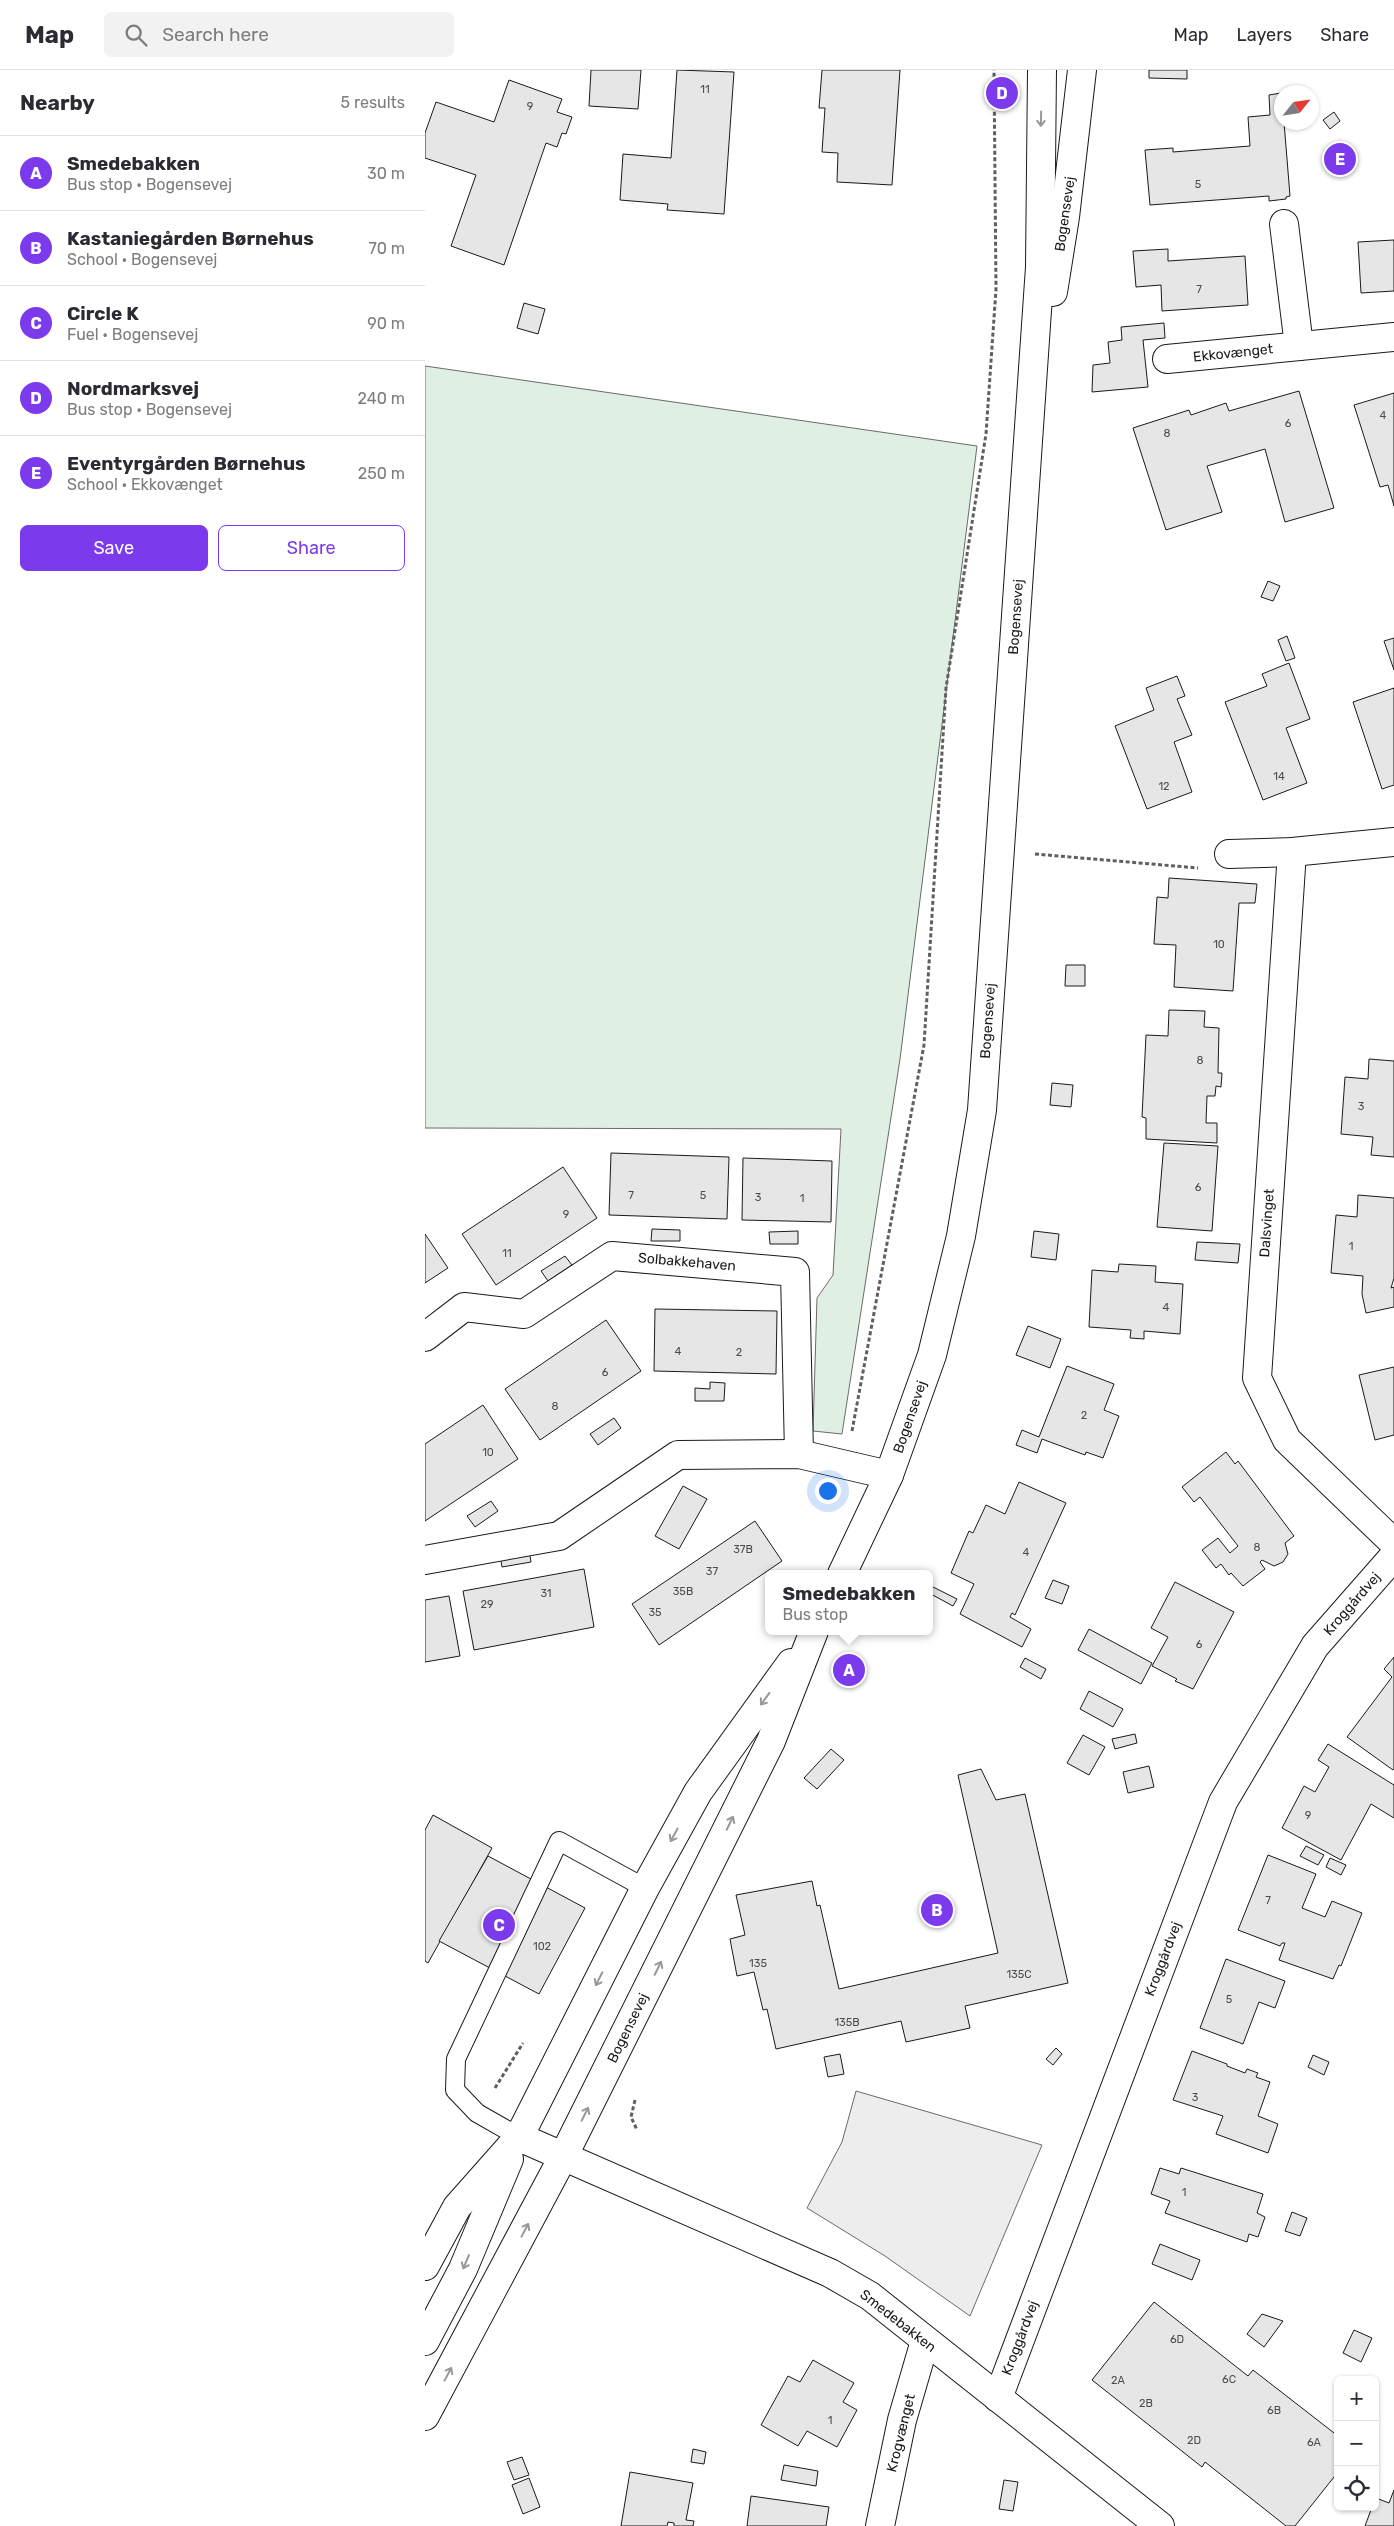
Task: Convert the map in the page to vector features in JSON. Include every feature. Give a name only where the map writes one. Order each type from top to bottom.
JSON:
[{"type":"street","name":"Bogensevej","points":[[844,1570],[889,1476],[931,1355],[962,1226],[982,1110],[1040,267],[1042,70]]},
{"type":"street","name":"Bogensevej","points":[[1027,447],[1065,217],[1083,70]]},
{"type":"street","points":[[1284,224],[1299,346]]},
{"type":"street","name":"Ekkovænget","points":[[1167,359],[1394,337]]},
{"type":"street","points":[[1229,854],[1292,852],[1394,842]]},
{"type":"street","name":"Dalsvinget","points":[[1292,852],[1257,1378],[1287,1440],[1394,1544]]},
{"type":"street","name":"Solbakkehaven","points":[[425,1338],[463,1306],[524,1314],[612,1256],[795,1272],[799,1454]]},
{"type":"street","points":[[425,1560],[559,1536],[679,1454],[799,1454],[889,1476]]},
{"type":"street","name":"Kroggårdvej","points":[[998,2398],[1223,1802],[1315,1646],[1394,1556]]},
{"type":"street","name":"Bogensevej","points":[[425,2266],[457,2207],[519,2137],[645,1888],[698,1792],[811,1635]]},
{"type":"street","name":"Bogensevej","points":[[425,2416],[563,2158],[771,1741],[812,1635]]},
{"type":"street","points":[[425,2341],[463,2269],[519,2137]]},
{"type":"street","name":"Smedebakken","points":[[519,2137],[563,2158],[830,2273],[870,2296],[925,2342],[1160,2526]]},
{"type":"street","points":[[425,2239],[457,2207]]},
{"type":"street","name":"Krogvænget","points":[[880,2526],[902,2420],[925,2342]]},
{"type":"lane","points":[[519,2137],[477,2113],[455,2090],[456,2059],[559,1841],[645,1888]]},
{"type":"path","points":[[845,1465],[924,1044],[946,688],[987,434],[997,289],[994,70]]},
{"type":"path","points":[[1000,852],[1214,870],[1229,854]]},
{"type":"path","points":[[495,2088],[523,2043]]},
{"type":"path","points":[[635,2100],[631,2116],[637,2130]]},
{"type":"green space","points":[[425,366],[977,446],[900,1059],[842,1434],[813,1431],[817,1298],[833,1275],[841,1129],[425,1128]]},
{"type":"shaded area","points":[[856,2091],[1042,2145],[970,2316],[885,2256],[807,2208],[842,2142]]},
{"type":"building","points":[[591,70],[641,70],[638,109],[589,106]]},
{"type":"building","points":[[677,70],[734,72],[724,214],[667,210],[668,204],[620,200],[623,154],[671,158]]},
{"type":"building","points":[[822,70],[900,70],[892,185],[837,182],[838,153],[822,152],[825,108],[819,108]]},
{"type":"building","points":[[1149,70],[1187,70],[1187,79],[1149,78]]},
{"type":"building","points":[[509,80],[562,99],[557,112],[572,117],[566,134],[562,133],[557,147],[546,143],[504,265],[451,246],[476,175],[425,158],[425,133],[436,102],[494,122]]},
{"type":"building","points":[[1274,94],[1274,130],[1285,130],[1290,196],[1286,197],[1286,199],[1269,201],[1269,196],[1150,205],[1145,150],[1173,148],[1173,152],[1250,146],[1248,117],[1270,115],[1269,95]]},
{"type":"building","points":[[1334,112],[1340,121],[1330,129],[1323,120]]},
{"type":"building","points":[[1394,240],[1394,291],[1361,293],[1358,242]]},
{"type":"building","points":[[1168,249],[1168,261],[1245,256],[1248,305],[1162,311],[1161,285],[1136,287],[1133,251]]},
{"type":"building","points":[[524,303],[545,309],[538,334],[517,328]]},
{"type":"building","points":[[1164,323],[1165,338],[1143,340],[1148,387],[1092,392],[1093,365],[1110,363],[1108,342],[1122,340],[1121,327]]},
{"type":"building","points":[[1299,391],[1334,508],[1285,522],[1265,449],[1207,466],[1222,512],[1166,530],[1133,428],[1189,410],[1191,415],[1226,403],[1229,411]]},
{"type":"building","points":[[1394,393],[1394,506],[1388,485],[1380,487],[1354,405]]},
{"type":"building","points":[[1268,581],[1280,586],[1273,601],[1261,597]]},
{"type":"building","points":[[1287,636],[1295,658],[1286,661],[1278,640]]},
{"type":"building","points":[[1394,638],[1394,670],[1384,641]]},
{"type":"building","points":[[1289,663],[1310,719],[1286,728],[1307,783],[1263,800],[1225,702],[1267,686],[1262,674]]},
{"type":"building","points":[[1177,676],[1185,696],[1177,699],[1192,735],[1174,742],[1192,792],[1147,809],[1115,726],[1154,710],[1146,688]]},
{"type":"building","points":[[1394,688],[1394,785],[1382,789],[1353,702]]},
{"type":"building","points":[[1169,878],[1257,884],[1255,903],[1239,903],[1233,991],[1174,987],[1176,945],[1154,944],[1157,897],[1168,898]]},
{"type":"building","points":[[1066,965],[1085,965],[1085,986],[1065,986]]},
{"type":"building","points":[[1169,1010],[1205,1011],[1204,1027],[1219,1028],[1218,1073],[1222,1073],[1221,1087],[1216,1086],[1215,1096],[1207,1096],[1206,1123],[1217,1123],[1217,1143],[1146,1139],[1146,1118],[1142,1117],[1146,1035],[1168,1036]]},
{"type":"building","points":[[1369,1059],[1394,1061],[1394,1157],[1371,1155],[1373,1137],[1341,1134],[1345,1077],[1368,1079]]},
{"type":"building","points":[[1052,1083],[1073,1085],[1071,1107],[1050,1105]]},
{"type":"building","points":[[1164,1143],[1218,1146],[1212,1231],[1157,1227]]},
{"type":"building","points":[[611,1153],[729,1157],[727,1219],[609,1215]]},
{"type":"building","points":[[743,1158],[832,1161],[831,1222],[742,1220]]},
{"type":"building","points":[[563,1167],[597,1218],[496,1285],[462,1234]]},
{"type":"building","points":[[1358,1195],[1394,1198],[1394,1278],[1391,1288],[1394,1287],[1394,1307],[1366,1313],[1362,1294],[1363,1276],[1331,1273],[1336,1215],[1357,1217]]},
{"type":"building","points":[[652,1229],[680,1230],[680,1241],[651,1241]]},
{"type":"building","points":[[798,1231],[798,1244],[770,1244],[769,1232]]},
{"type":"building","points":[[1034,1231],[1059,1234],[1056,1260],[1031,1257]]},
{"type":"building","points":[[425,1234],[448,1268],[425,1283]]},
{"type":"building","points":[[1197,1242],[1240,1244],[1238,1263],[1195,1260]]},
{"type":"building","points":[[565,1256],[572,1265],[548,1281],[541,1271]]},
{"type":"building","points":[[1119,1264],[1156,1266],[1155,1282],[1183,1284],[1180,1334],[1144,1331],[1144,1339],[1130,1338],[1131,1330],[1089,1327],[1092,1270],[1118,1272]]},
{"type":"building","points":[[655,1309],[777,1311],[776,1374],[654,1371]]},
{"type":"building","points":[[606,1320],[641,1371],[540,1440],[505,1389]]},
{"type":"building","points":[[1028,1326],[1061,1339],[1050,1368],[1016,1355]]},
{"type":"building","points":[[1067,1366],[1114,1384],[1104,1410],[1119,1416],[1103,1458],[1086,1452],[1085,1455],[1042,1439],[1037,1453],[1016,1445],[1022,1430],[1039,1437]]},
{"type":"building","points":[[1394,1367],[1394,1435],[1375,1440],[1359,1375]]},
{"type":"building","points":[[710,1382],[725,1383],[724,1401],[695,1401],[695,1388],[710,1389]]},
{"type":"building","points":[[483,1405],[518,1459],[425,1521],[425,1444]]},
{"type":"building","points":[[614,1418],[621,1428],[598,1445],[590,1434]]},
{"type":"building","points":[[1226,1452],[1235,1464],[1238,1461],[1294,1536],[1285,1543],[1288,1554],[1283,1562],[1274,1566],[1262,1560],[1260,1562],[1265,1569],[1243,1586],[1231,1573],[1229,1575],[1221,1564],[1216,1568],[1202,1550],[1218,1538],[1230,1553],[1238,1546],[1200,1497],[1194,1502],[1182,1487]]},
{"type":"building","points":[[1019,1482],[1066,1503],[1015,1615],[1012,1613],[1010,1617],[1031,1629],[1022,1647],[960,1614],[974,1584],[951,1573],[969,1531],[973,1533],[986,1505],[1005,1514]]},
{"type":"building","points":[[683,1486],[707,1499],[679,1549],[655,1536]]},
{"type":"building","points":[[491,1501],[498,1511],[475,1527],[467,1516]]},
{"type":"building","points":[[755,1521],[782,1561],[769,1570],[765,1570],[765,1573],[659,1645],[632,1604]]},
{"type":"building","points":[[529,1549],[531,1562],[502,1567],[500,1555]]},
{"type":"building","points":[[584,1569],[594,1627],[474,1650],[463,1591]]},
{"type":"building","points":[[1053,1580],[1069,1586],[1062,1604],[1045,1598]]},
{"type":"building","points":[[1175,1582],[1234,1612],[1193,1689],[1175,1681],[1177,1679],[1152,1666],[1168,1637],[1151,1628]]},
{"type":"building","points":[[933,1587],[957,1599],[953,1606],[933,1595]]},
{"type":"building","points":[[449,1596],[460,1656],[425,1662],[425,1600]]},
{"type":"building","points":[[1089,1629],[1152,1663],[1141,1684],[1078,1650]]},
{"type":"building","points":[[1394,1657],[1393,1770],[1347,1737],[1392,1677],[1384,1669]]},
{"type":"building","points":[[1025,1658],[1046,1669],[1041,1679],[1020,1667]]},
{"type":"building","points":[[1089,1691],[1123,1709],[1113,1727],[1080,1709]]},
{"type":"building","points":[[1135,1734],[1137,1743],[1115,1749],[1112,1739]]},
{"type":"building","points":[[1083,1735],[1105,1747],[1089,1775],[1067,1763]]},
{"type":"building","points":[[1328,1744],[1394,1785],[1394,1818],[1371,1804],[1341,1860],[1282,1828],[1304,1786],[1315,1792],[1329,1767],[1318,1760]]},
{"type":"building","points":[[831,1749],[844,1760],[817,1789],[804,1778]]},
{"type":"building","points":[[1149,1766],[1154,1787],[1128,1793],[1123,1772]]},
{"type":"building","points":[[981,1769],[996,1800],[1025,1794],[1068,1983],[965,2006],[970,2028],[906,2042],[901,2021],[776,2049],[767,2009],[763,2010],[754,1972],[737,1976],[730,1939],[745,1935],[736,1895],[812,1881],[817,1906],[820,1905],[839,1989],[998,1953],[958,1775]]},
{"type":"building","points":[[433,1815],[492,1848],[428,1963],[425,1961],[425,1830]]},
{"type":"building","points":[[1306,1846],[1324,1855],[1318,1865],[1300,1856]]},
{"type":"building","points":[[1268,1855],[1316,1874],[1302,1908],[1325,1917],[1332,1901],[1362,1913],[1341,1966],[1339,1965],[1333,1979],[1279,1960],[1285,1943],[1282,1943],[1280,1946],[1238,1930]]},
{"type":"building","points":[[488,1856],[585,1908],[539,1994],[439,1941]]},
{"type":"building","points":[[1330,1858],[1346,1865],[1341,1875],[1326,1867]]},
{"type":"building","points":[[1226,1959],[1285,1981],[1275,2008],[1259,2002],[1243,2044],[1200,2028]]},
{"type":"building","points":[[1056,2048],[1062,2054],[1053,2065],[1046,2059]]},
{"type":"building","points":[[1192,2051],[1245,2073],[1247,2069],[1258,2073],[1256,2077],[1270,2082],[1258,2116],[1278,2124],[1268,2153],[1216,2134],[1223,2116],[1173,2100]]},
{"type":"building","points":[[840,2054],[844,2074],[828,2077],[824,2057]]},
{"type":"building","points":[[1313,2055],[1329,2062],[1324,2075],[1308,2067]]},
{"type":"building","points":[[1160,2168],[1179,2174],[1181,2168],[1263,2194],[1257,2213],[1265,2217],[1258,2237],[1249,2234],[1247,2242],[1165,2213],[1170,2201],[1151,2194]]},
{"type":"building","points":[[1292,2212],[1307,2218],[1300,2236],[1285,2231]]},
{"type":"building","points":[[1160,2244],[1200,2260],[1192,2280],[1152,2264]]},
{"type":"building","points":[[1154,2302],[1248,2376],[1253,2370],[1334,2433],[1334,2477],[1295,2526],[1286,2526],[1205,2462],[1202,2467],[1092,2380]]},
{"type":"building","points":[[1262,2314],[1283,2321],[1264,2347],[1247,2334]]},
{"type":"building","points":[[1354,2330],[1372,2338],[1361,2362],[1343,2353]]},
{"type":"building","points":[[813,2360],[854,2383],[843,2402],[857,2410],[837,2447],[807,2431],[798,2446],[761,2425],[788,2376],[800,2382]]},
{"type":"building","points":[[693,2449],[706,2452],[704,2464],[691,2462]]},
{"type":"building","points":[[522,2457],[529,2475],[514,2480],[507,2462]]},
{"type":"building","points":[[784,2465],[818,2471],[816,2486],[781,2480]]},
{"type":"building","points":[[630,2472],[693,2483],[686,2520],[694,2521],[693,2526],[674,2526],[674,2523],[668,2522],[667,2526],[621,2526]]},
{"type":"building","points":[[529,2478],[540,2507],[523,2514],[512,2485]]},
{"type":"building","points":[[1004,2480],[1018,2482],[1013,2511],[999,2509]]},
{"type":"building","points":[[1394,2490],[1394,2526],[1365,2526],[1371,2511],[1379,2511],[1379,2499],[1389,2503]]},
{"type":"building","points":[[751,2496],[829,2507],[826,2526],[747,2526]]},
{"type":"place","name":"Nordmarksvej","points":[[1002,93]]},
{"type":"place","name":"Eventyrgården Børnehus","points":[[1340,159]]},
{"type":"place","name":"Smedebakken","points":[[849,1670]]},
{"type":"place","name":"Kastaniegården Børnehus","points":[[937,1910]]},
{"type":"place","name":"Circle K","points":[[499,1925]]}]
